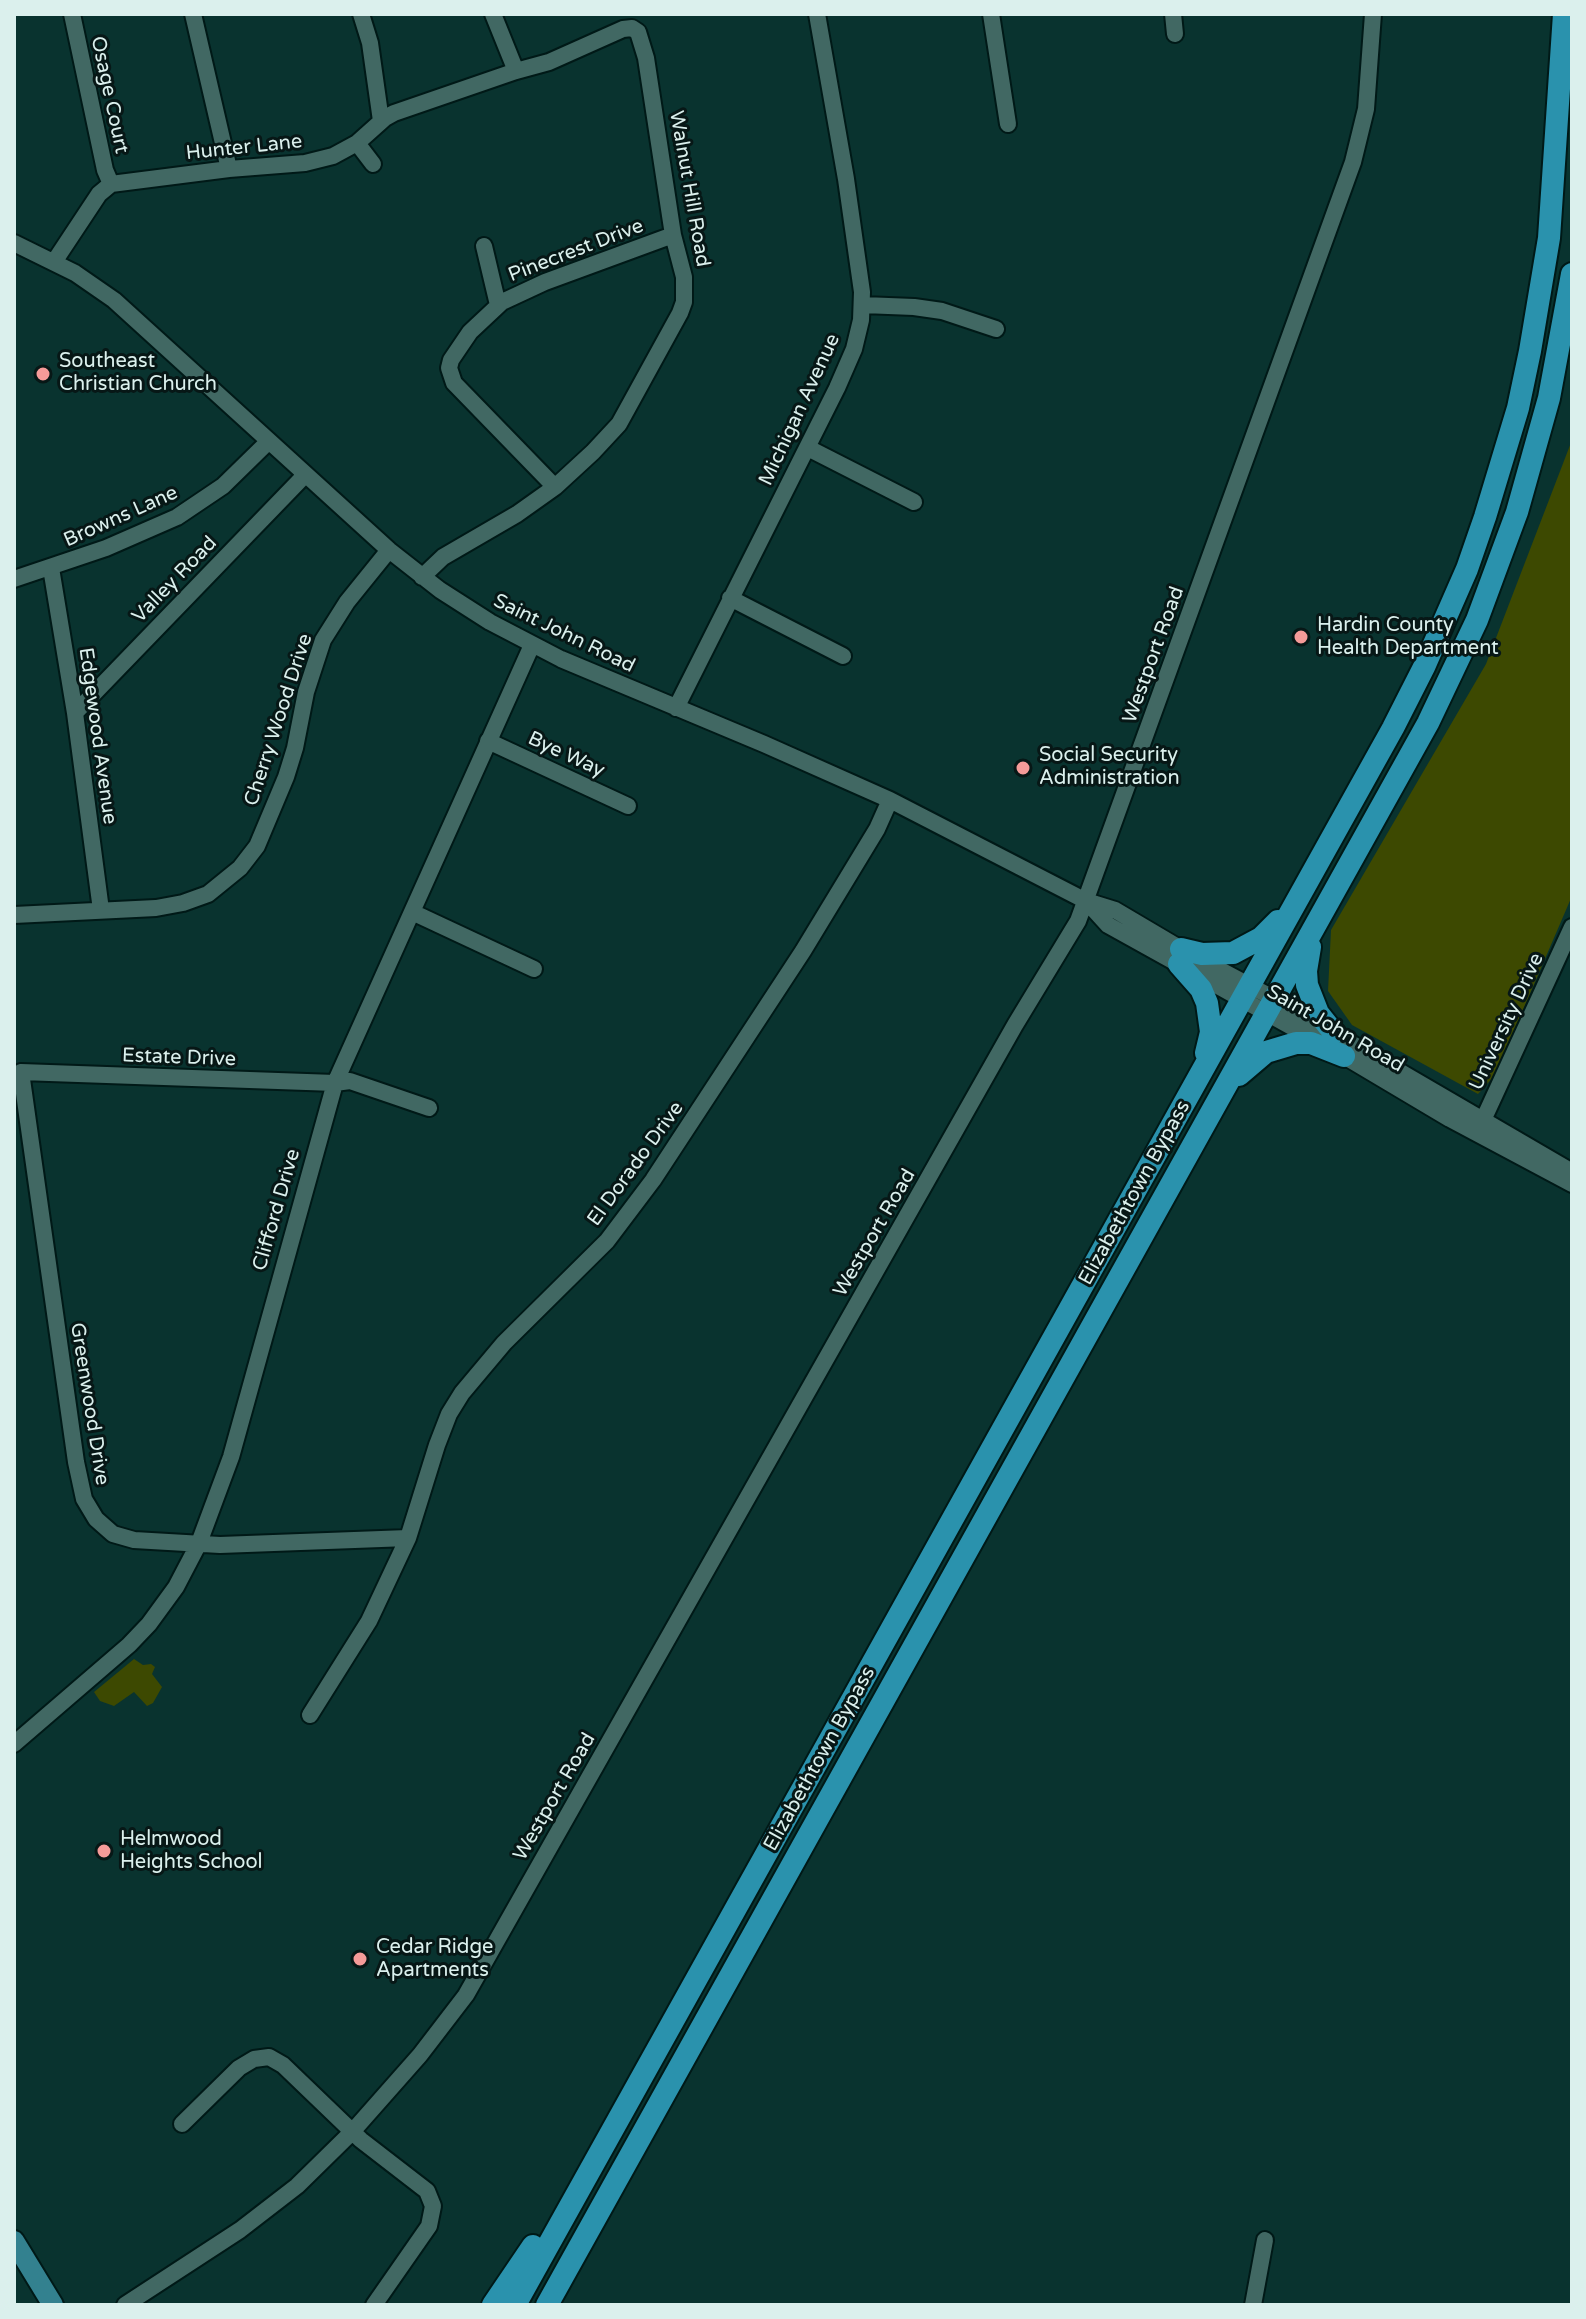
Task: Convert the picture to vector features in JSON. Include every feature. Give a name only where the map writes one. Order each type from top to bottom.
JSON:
[{"type":"highway","name":"Elizabethtown Bypass","points":[[515,2305],[1306,885],[1424,667],[1467,569],[1503,463],[1530,351],[1549,238],[1564,14]]},
{"type":"highway","name":"Elizabethtown Bypass","points":[[547,2305],[1428,723],[1491,584],[1517,512],[1540,437],[1572,274]]},
{"type":"highway","points":[[1180,956],[1218,955],[1248,947],[1273,926],[1306,885]]},
{"type":"highway","points":[[1330,899],[1307,955],[1306,971],[1311,1000],[1334,1033]]},
{"type":"highway","points":[[1180,956],[1201,989],[1210,1017],[1208,1047],[1197,1081]]},
{"type":"highway","points":[[1222,1094],[1253,1061],[1281,1045],[1311,1043],[1344,1056]]},
{"type":"highway","points":[[558,2305],[655,2111]]},
{"type":"highway","points":[[493,2305],[605,2143]]},
{"type":"main road","points":[[14,2241],[53,2305]]},
{"type":"street","name":"Osage Court","points":[[72,14],[105,170],[111,184]]},
{"type":"street","points":[[193,14],[229,169]]},
{"type":"street","points":[[361,14],[370,43],[381,121]]},
{"type":"street","points":[[493,14],[516,71]]},
{"type":"street","name":"Michigan Avenue","points":[[676,708],[808,448],[854,349],[863,305],[846,179],[817,14]]},
{"type":"street","points":[[991,14],[1008,124]]},
{"type":"street","points":[[1173,14],[1175,34]]},
{"type":"street","name":"Westport Road","points":[[125,2305],[257,2218],[297,2186],[352,2132],[446,2023],[472,1985],[1015,1025],[1071,933],[1086,901],[1353,162],[1366,109],[1373,14]]},
{"type":"street","name":"Hunter Lane","points":[[111,184],[305,163],[333,156],[357,143],[381,121],[404,109],[549,62],[623,29],[632,28],[638,32]]},
{"type":"street","name":"Walnut Hill Road","points":[[422,577],[443,557],[517,514],[555,487],[619,424],[675,324],[684,302],[684,277],[673,235],[646,58],[638,32]]},
{"type":"street","points":[[357,143],[373,164]]},
{"type":"street","points":[[54,262],[99,194],[111,184]]},
{"type":"street","name":"Pinecrest Drive","points":[[555,487],[450,376],[454,352],[498,305],[545,282],[673,235]]},
{"type":"street","name":"Saint John Road","points":[[14,243],[54,262],[114,300],[389,550],[465,607],[532,645],[890,800],[1086,901],[1108,925],[1180,956],[1246,992],[1344,1056],[1572,1172]]},
{"type":"street","points":[[484,246],[498,305]]},
{"type":"street","points":[[863,305],[942,311],[996,329]]},
{"type":"street","name":"Browns Lane","points":[[14,579],[106,548],[177,517],[223,486],[269,441]]},
{"type":"street","points":[[808,448],[914,502]]},
{"type":"street","name":"Valley Road","points":[[75,713],[305,475]]},
{"type":"street","name":"Cherry Wood Drive","points":[[14,915],[156,908],[195,900],[219,887],[240,868],[257,846],[286,777],[306,692],[323,640],[347,602],[389,550]]},
{"type":"street","name":"Edgewood Avenue","points":[[51,568],[75,713],[101,910]]},
{"type":"street","points":[[730,598],[843,656]]},
{"type":"street","name":"Clifford Drive","points":[[14,1744],[129,1645],[149,1624],[176,1587],[199,1543],[231,1457],[335,1083],[532,645]]},
{"type":"street","name":"Bye Way","points":[[488,741],[628,806]]},
{"type":"street","name":"El Dorado Drive","points":[[310,1715],[369,1621],[408,1538],[437,1445],[449,1414],[462,1393],[504,1343],[607,1241],[653,1180],[803,951],[877,829],[890,800]]},
{"type":"street","points":[[412,912],[534,969]]},
{"type":"street","name":"University Drive","points":[[1481,1126],[1572,927]]},
{"type":"street","name":"Saint John Road","points":[[1271,1006],[1334,1033],[1572,1184]]},
{"type":"street","name":"Greenwood Drive","points":[[21,1072],[76,1462],[84,1499],[96,1519],[104,1528],[123,1538],[220,1545],[408,1538]]},
{"type":"street","name":"Estate Drive","points":[[21,1072],[335,1083],[350,1081],[429,1108]]},
{"type":"street","points":[[182,2124],[239,2068],[262,2057],[269,2057],[283,2065],[352,2132],[427,2191],[433,2206],[429,2226],[374,2305]]},
{"type":"street","points":[[1253,2305],[1265,2240]]},
{"type":"green space","points":[[1572,440],[1572,896],[1495,1075],[1478,1094],[1352,1025],[1328,991],[1331,930],[1486,664]]},
{"type":"green space","points":[[134,1659],[143,1665],[155,1667],[152,1674],[162,1687],[153,1703],[147,1706],[134,1692],[114,1706],[100,1701],[94,1692]]},
{"type":"place","name":"Southeast Christian Church","points":[[43,374]]},
{"type":"place","name":"Hardin County Health Department","points":[[1301,637]]},
{"type":"place","name":"Social Security Administration","points":[[1023,768]]},
{"type":"place","name":"Helmwood Heights School","points":[[104,1851]]},
{"type":"place","name":"Cedar Ridge Apartments","points":[[360,1959]]}]
